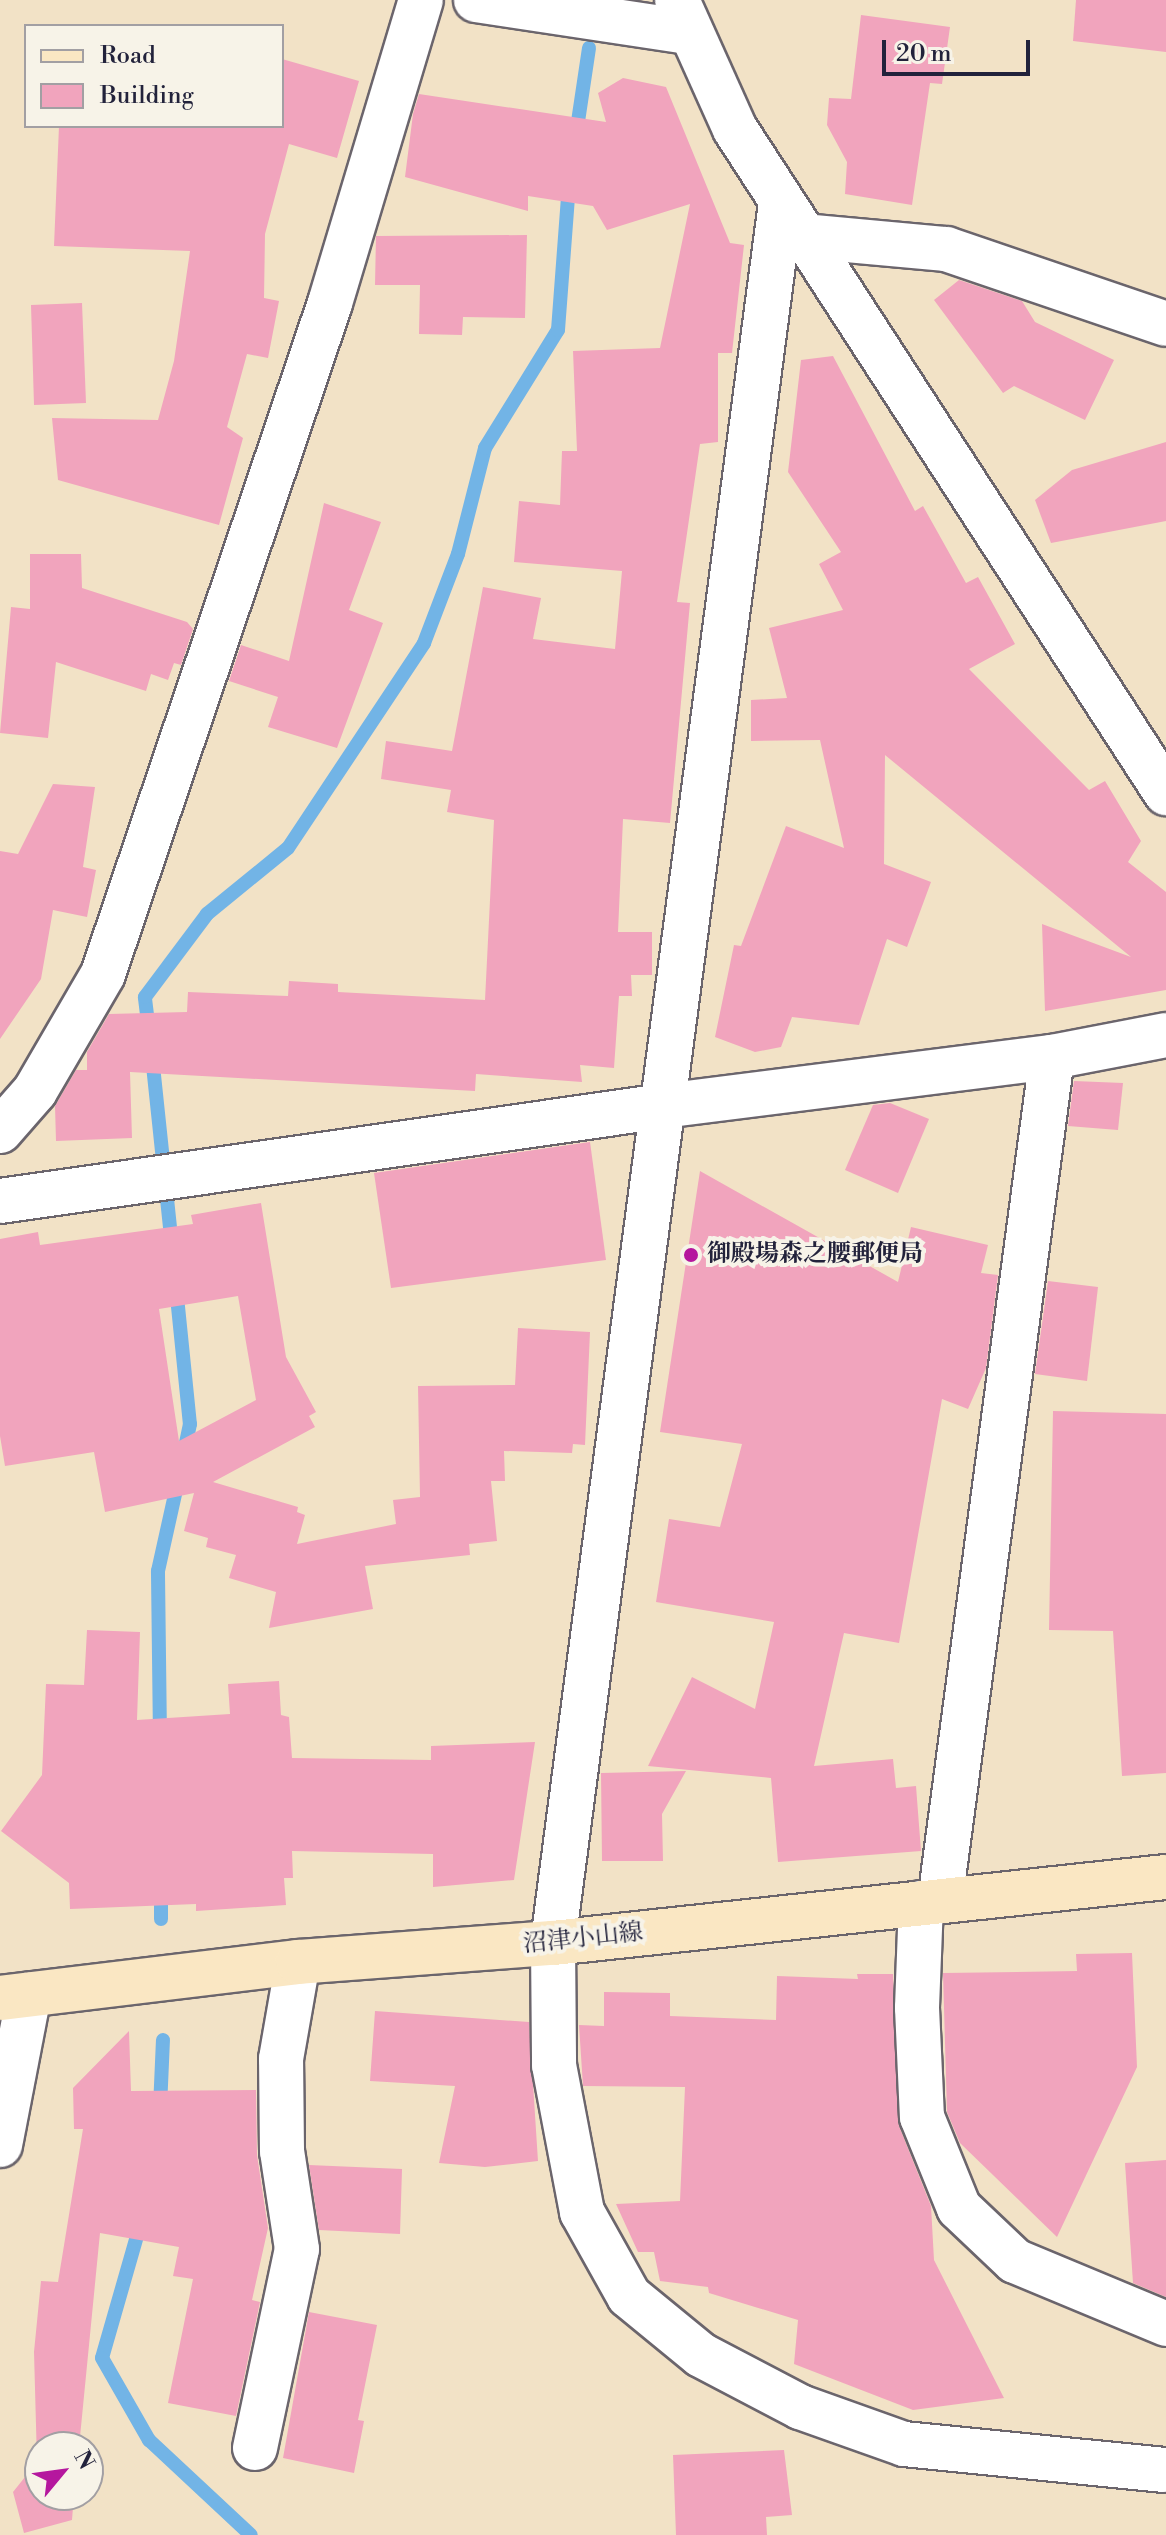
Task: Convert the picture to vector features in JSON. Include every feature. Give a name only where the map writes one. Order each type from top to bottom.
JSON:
[{"type":"main road","name":"沼津小山線","points":[[14,1996],[298,1962],[553,1943],[1166,1877]]},
{"type":"street","points":[[0,1131],[35,1091],[103,974],[330,303],[421,0]]},
{"type":"street","points":[[476,0],[682,16],[735,129],[1166,793]]},
{"type":"street","points":[[792,219],[946,249],[1166,324]]},
{"type":"street","points":[[792,219],[663,1106],[553,1943],[554,2065],[582,2212],[629,2296],[701,2355],[800,2407],[904,2444],[1166,2470]]},
{"type":"street","points":[[0,1201],[663,1106],[1052,1057],[1166,1035]]},
{"type":"street","points":[[1052,1057],[917,2008],[922,2117],[959,2208],[1015,2261],[1166,2324]]},
{"type":"street","points":[[255,2448],[297,2249],[282,2151],[281,2059],[298,1962]]},
{"type":"street","points":[[0,2145],[14,1996]]},
{"type":"building","points":[[1076,0],[1166,0],[1166,52],[1073,41]]},
{"type":"building","points":[[861,15],[950,27],[942,84],[930,83],[912,205],[845,194],[847,162],[827,125],[829,98],[851,99]]},
{"type":"building","points":[[284,60],[359,81],[337,158],[289,144],[265,234],[264,298],[279,301],[268,358],[247,354],[227,427],[243,438],[219,525],[58,480],[52,418],[158,420],[174,361],[190,251],[54,246],[59,128],[284,128]]},
{"type":"building","points":[[623,78],[666,87],[730,243],[744,245],[732,353],[718,353],[718,442],[700,444],[677,602],[690,603],[670,823],[623,819],[618,932],[652,932],[652,975],[631,975],[632,996],[619,996],[614,1068],[580,1065],[582,1082],[476,1074],[475,1091],[130,1072],[132,1138],[56,1141],[55,1106],[76,1070],[87,1070],[87,1052],[109,1014],[187,1012],[188,992],[288,996],[289,981],[338,984],[338,992],[485,1000],[494,820],[447,812],[451,790],[381,779],[386,741],[452,751],[483,587],[541,598],[533,639],[615,649],[622,571],[514,562],[519,501],[560,505],[562,451],[577,451],[573,351],[660,348],[690,204],[607,230],[593,206],[528,196],[528,211],[405,177],[413,114],[419,94],[606,122],[598,93]]},
{"type":"building","points":[[527,235],[525,318],[463,317],[462,335],[419,334],[420,285],[375,285],[376,236]]},
{"type":"building","points":[[959,280],[1022,301],[1035,322],[1114,360],[1085,420],[1014,386],[1003,393],[934,300]]},
{"type":"building","points":[[82,303],[86,403],[34,405],[31,305]]},
{"type":"building","points":[[833,356],[915,511],[923,506],[966,583],[978,577],[1015,644],[969,669],[1089,790],[1105,781],[1141,841],[1128,862],[1166,892],[1166,990],[1045,1011],[1042,924],[1131,957],[885,755],[884,864],[931,882],[907,947],[887,939],[859,1025],[792,1017],[781,1047],[755,1052],[715,1037],[734,945],[741,946],[786,826],[844,848],[820,740],[751,741],[751,700],[787,698],[769,628],[843,610],[819,564],[841,552],[788,472],[801,360]]},
{"type":"building","points":[[1166,442],[1166,521],[1051,543],[1035,500],[1072,470]]},
{"type":"building","points":[[324,503],[381,522],[349,610],[383,623],[337,748],[268,727],[278,697],[229,681],[241,645],[289,661]]},
{"type":"building","points":[[30,554],[81,554],[82,588],[187,622],[193,629],[181,665],[174,663],[168,680],[151,674],[146,691],[56,662],[48,738],[0,733],[11,607],[30,609]]},
{"type":"building","points":[[53,784],[95,787],[83,867],[96,870],[87,917],[53,910],[41,979],[0,1039],[0,851],[18,854]]},
{"type":"building","points":[[1074,1081],[1123,1083],[1118,1130],[1068,1126]]},
{"type":"building","points":[[890,1103],[929,1119],[898,1193],[845,1170],[873,1105]]},
{"type":"building","points":[[590,1142],[606,1260],[391,1288],[374,1173]]},
{"type":"building","points":[[700,1171],[898,1282],[911,1227],[988,1245],[981,1273],[998,1275],[986,1368],[968,1409],[942,1399],[899,1643],[844,1633],[814,1766],[893,1759],[896,1788],[916,1786],[921,1851],[778,1862],[771,1778],[648,1766],[692,1677],[755,1709],[774,1622],[656,1602],[669,1519],[720,1527],[742,1444],[660,1432]]},
{"type":"building","points":[[261,1203],[286,1357],[316,1412],[309,1416],[315,1427],[213,1482],[298,1507],[297,1512],[305,1515],[297,1544],[396,1524],[393,1500],[420,1497],[418,1386],[515,1385],[518,1328],[590,1332],[585,1445],[573,1444],[572,1453],[504,1451],[505,1481],[491,1481],[497,1541],[469,1544],[470,1555],[365,1566],[373,1609],[269,1628],[276,1592],[229,1578],[236,1555],[206,1547],[208,1538],[184,1531],[194,1493],[105,1512],[94,1452],[5,1466],[0,1436],[0,1239],[38,1232],[40,1245],[193,1224],[191,1215]],"holes":[[[238,1296],[256,1400],[179,1441],[159,1309]]]},
{"type":"building","points":[[1048,1281],[1098,1287],[1087,1381],[1035,1374]]},
{"type":"building","points":[[1053,1411],[1166,1414],[1166,1773],[1122,1776],[1113,1631],[1049,1630]]},
{"type":"building","points":[[87,1630],[140,1632],[137,1720],[230,1714],[228,1684],[279,1681],[281,1715],[289,1717],[292,1758],[431,1760],[431,1746],[535,1742],[514,1880],[433,1887],[433,1854],[292,1851],[293,1878],[284,1878],[286,1905],[196,1911],[196,1904],[70,1909],[69,1883],[1,1831],[42,1775],[46,1684],[84,1685]]},
{"type":"building","points":[[686,1771],[662,1814],[663,1861],[602,1861],[601,1773]]},
{"type":"building","points":[[1132,1953],[1137,2067],[1057,2237],[960,2143],[947,2112],[943,1973],[1077,1971],[1076,1954]]},
{"type":"building","points":[[857,1974],[893,1974],[899,2126],[931,2206],[934,2260],[1004,2398],[913,2410],[794,2364],[798,2320],[709,2293],[708,2287],[660,2281],[654,2252],[638,2252],[616,2204],[680,2201],[685,2087],[583,2086],[579,2025],[604,2026],[604,1992],[670,1993],[670,2016],[776,2020],[777,1976],[858,1979]]},
{"type":"building","points":[[375,2011],[529,2022],[538,2161],[485,2167],[439,2163],[455,2086],[370,2081]]},
{"type":"building","points":[[129,2031],[131,2091],[256,2090],[257,2155],[268,2228],[252,2300],[260,2302],[236,2416],[168,2403],[193,2279],[173,2276],[179,2247],[100,2233],[81,2431],[36,2431],[34,2352],[41,2281],[58,2282],[83,2129],[74,2129],[73,2088]]},
{"type":"building","points":[[1166,2160],[1166,2297],[1133,2283],[1125,2163]]},
{"type":"building","points":[[309,2165],[402,2169],[400,2234],[319,2230]]},
{"type":"building","points":[[309,2312],[377,2325],[358,2420],[364,2421],[354,2473],[283,2458]]},
{"type":"building","points":[[784,2450],[792,2515],[766,2517],[767,2535],[676,2535],[673,2455]]},
{"type":"building","points":[[24,2478],[24,2511],[73,2511],[72,2520],[24,2533],[13,2492]]},
{"type":"waterway","points":[[576,135],[589,48]]},
{"type":"waterway","points":[[149,1031],[145,997],[207,914],[288,848],[424,643],[458,554],[485,448],[558,330],[569,183]]},
{"type":"waterway","points":[[152,1056],[172,1246]]},
{"type":"waterway","points":[[176,1287],[190,1424],[184,1452]]},
{"type":"waterway","points":[[160,1738],[158,1571],[178,1481]]},
{"type":"waterway","points":[[161,1886],[161,1919]]},
{"type":"waterway","points":[[160,2108],[163,2040]]},
{"type":"waterway","points":[[141,2222],[102,2358],[149,2440],[251,2535]]},
{"type":"place","name":"御殿場森之腰郵便局","points":[[691,1255]]}]
